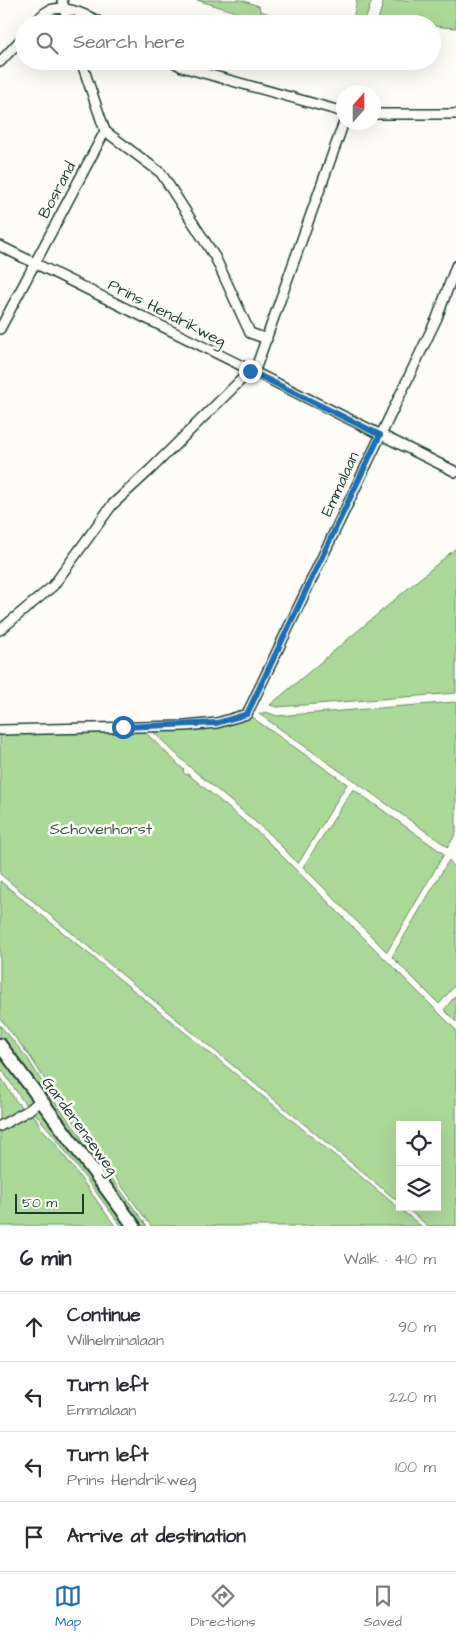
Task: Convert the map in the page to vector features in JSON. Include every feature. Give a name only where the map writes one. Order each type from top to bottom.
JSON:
[{"type":"main road","name":"Garderenseweg","points":[[0,1044],[134,1226]]},
{"type":"street","points":[[43,15],[62,4],[87,15]]},
{"type":"street","points":[[0,62],[15,46]]},
{"type":"street","points":[[84,70],[105,131],[161,173],[216,257],[250,333],[267,339]]},
{"type":"street","points":[[193,70],[336,110]]},
{"type":"street","points":[[381,114],[456,114]]},
{"type":"street","points":[[0,630],[53,586],[112,505],[252,372],[267,339],[341,130]]},
{"type":"street","name":"Bosrand","points":[[0,329],[105,131]]},
{"type":"street","name":"Prins Hendrikweg","points":[[0,246],[456,472]]},
{"type":"street","name":"Emmalaan","points":[[0,730],[185,726],[217,723],[247,714],[437,318],[456,266]]},
{"type":"street","points":[[0,1126],[29,1110],[41,1100]]},
{"type":"green space","points":[[197,0],[241,0],[259,6],[260,11],[274,15],[245,15]]},
{"type":"green space","points":[[357,0],[372,0],[367,15],[354,15]]},
{"type":"green space","points":[[384,0],[456,0],[456,28],[441,27],[441,15],[380,15]]},
{"type":"green space","points":[[456,548],[456,693],[277,707],[270,705]]},
{"type":"green space","points":[[456,702],[456,833],[448,847],[259,714],[266,712],[277,716]]},
{"type":"green space","points":[[252,716],[347,784],[298,864],[271,835],[191,768],[150,729],[217,727]]},
{"type":"green space","name":"Schovenhorst","points":[[142,729],[184,770],[183,772],[186,775],[188,774],[262,836],[456,1030],[456,1226],[428,1226],[410,1211],[441,1211],[441,1121],[396,1121],[396,1200],[0,874],[0,733]]},
{"type":"green space","points":[[353,789],[444,854],[387,952],[303,867]]},
{"type":"green space","points":[[449,860],[456,870],[456,984],[439,1004],[392,957]]},
{"type":"green space","points":[[0,881],[396,1206],[396,1211],[403,1211],[421,1226],[151,1226],[56,1097],[31,1058],[0,1018]]},
{"type":"green space","points":[[456,995],[456,1022],[444,1010]]},
{"type":"green space","points":[[0,1025],[28,1059],[47,1090],[43,1096],[0,1037]]},
{"type":"green space","points":[[0,1055],[34,1098],[33,1104],[27,1107],[0,1067]]},
{"type":"green space","points":[[0,1076],[16,1101],[28,1114],[30,1113],[36,1118],[41,1128],[53,1140],[115,1226],[0,1226]]},
{"type":"green space","points":[[49,1097],[53,1099],[147,1226],[139,1226],[45,1099]]},
{"type":"green space","points":[[35,1109],[42,1109],[128,1226],[121,1226],[33,1111]]},
{"type":"route","points":[[123,727],[185,726],[217,723],[247,714],[380,435],[250,371]]}]
